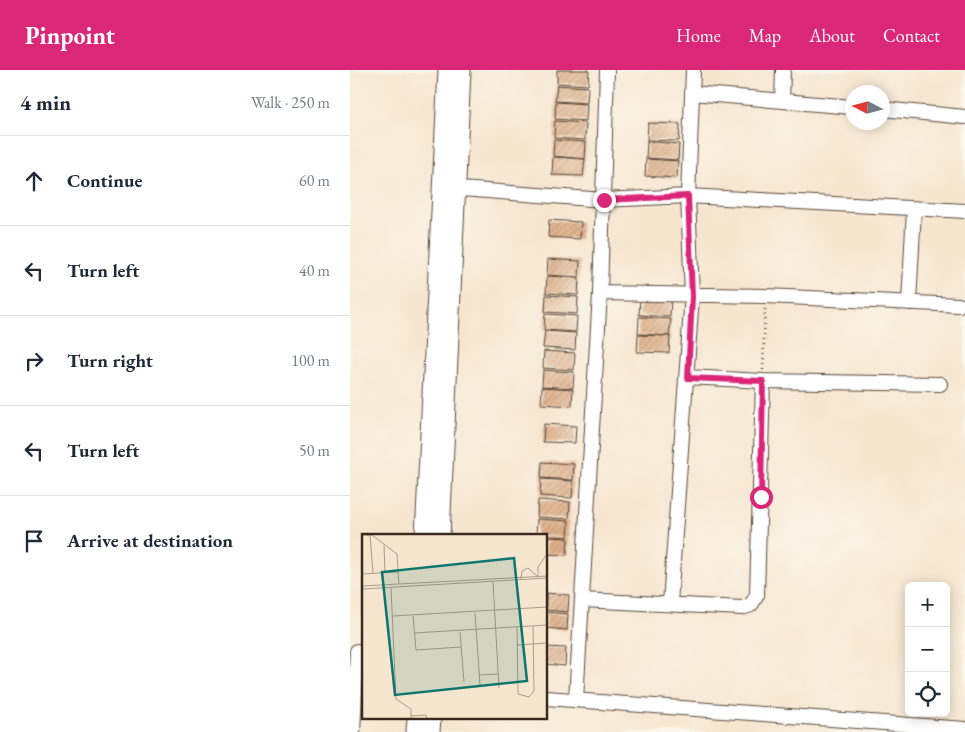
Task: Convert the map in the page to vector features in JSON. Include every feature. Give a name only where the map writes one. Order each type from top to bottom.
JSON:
[{"type":"street","points":[[440,534],[449,188],[448,70]]},
{"type":"street","points":[[425,534],[449,188],[461,70]]},
{"type":"street","points":[[576,700],[600,293],[607,70]]},
{"type":"street","points":[[670,603],[688,378],[692,296],[688,196],[693,70]]},
{"type":"street","points":[[782,101],[783,70]]},
{"type":"street","points":[[692,93],[845,106]]},
{"type":"street","points":[[890,110],[965,117]]},
{"type":"street","points":[[449,188],[604,200],[688,196],[965,211]]},
{"type":"street","points":[[909,302],[914,209]]},
{"type":"street","points":[[600,293],[766,296],[959,305]]},
{"type":"street","points":[[688,378],[940,384]]},
{"type":"street","points":[[582,600],[742,608],[752,606],[757,595],[763,381]]},
{"type":"street","points":[[353,732],[352,716],[357,651]]},
{"type":"street","points":[[548,698],[965,729]]},
{"type":"path","points":[[763,381],[766,296]]},
{"type":"building","points":[[557,70],[589,70],[588,85],[557,83]]},
{"type":"building","points":[[557,85],[588,87],[587,103],[555,101]]},
{"type":"building","points":[[556,102],[587,104],[586,121],[555,119]]},
{"type":"building","points":[[555,121],[586,123],[585,140],[554,138]]},
{"type":"building","points":[[648,123],[680,124],[679,141],[647,140]]},
{"type":"building","points":[[554,140],[586,142],[585,159],[553,156]]},
{"type":"building","points":[[647,141],[679,144],[678,160],[646,158]]},
{"type":"building","points":[[553,157],[585,159],[583,176],[552,175]]},
{"type":"building","points":[[646,159],[678,161],[677,178],[645,176]]},
{"type":"building","points":[[549,220],[581,222],[580,239],[548,237]]},
{"type":"building","points":[[548,259],[580,261],[579,277],[547,275]]},
{"type":"building","points":[[547,276],[579,278],[578,295],[546,293]]},
{"type":"building","points":[[546,295],[578,297],[577,314],[545,312]]},
{"type":"building","points":[[640,298],[671,300],[670,317],[639,315]]},
{"type":"building","points":[[545,314],[577,316],[576,332],[544,330]]},
{"type":"building","points":[[639,317],[671,319],[669,336],[638,334]]},
{"type":"building","points":[[545,331],[576,333],[575,350],[543,348]]},
{"type":"building","points":[[638,335],[670,336],[669,353],[637,352]]},
{"type":"building","points":[[544,351],[575,353],[574,370],[543,368]]},
{"type":"building","points":[[543,370],[574,372],[573,388],[542,386]]},
{"type":"building","points":[[542,387],[573,389],[572,406],[541,404]]},
{"type":"building","points":[[544,424],[576,426],[575,443],[543,442]]},
{"type":"building","points":[[542,462],[574,464],[573,480],[541,478]]},
{"type":"building","points":[[541,479],[573,481],[572,498],[540,496]]},
{"type":"building","points":[[538,500],[570,502],[569,519],[537,517]]},
{"type":"building","points":[[537,519],[569,521],[568,537],[536,534]]},
{"type":"building","points":[[548,537],[568,538],[567,555],[548,554]]},
{"type":"building","points":[[548,593],[569,595],[568,612],[548,610]]},
{"type":"building","points":[[548,612],[568,614],[567,630],[548,628]]},
{"type":"building","points":[[548,647],[566,648],[565,666],[548,664]]},
{"type":"route","points":[[604,200],[688,196],[692,296],[688,378],[763,381],[761,497]]}]
